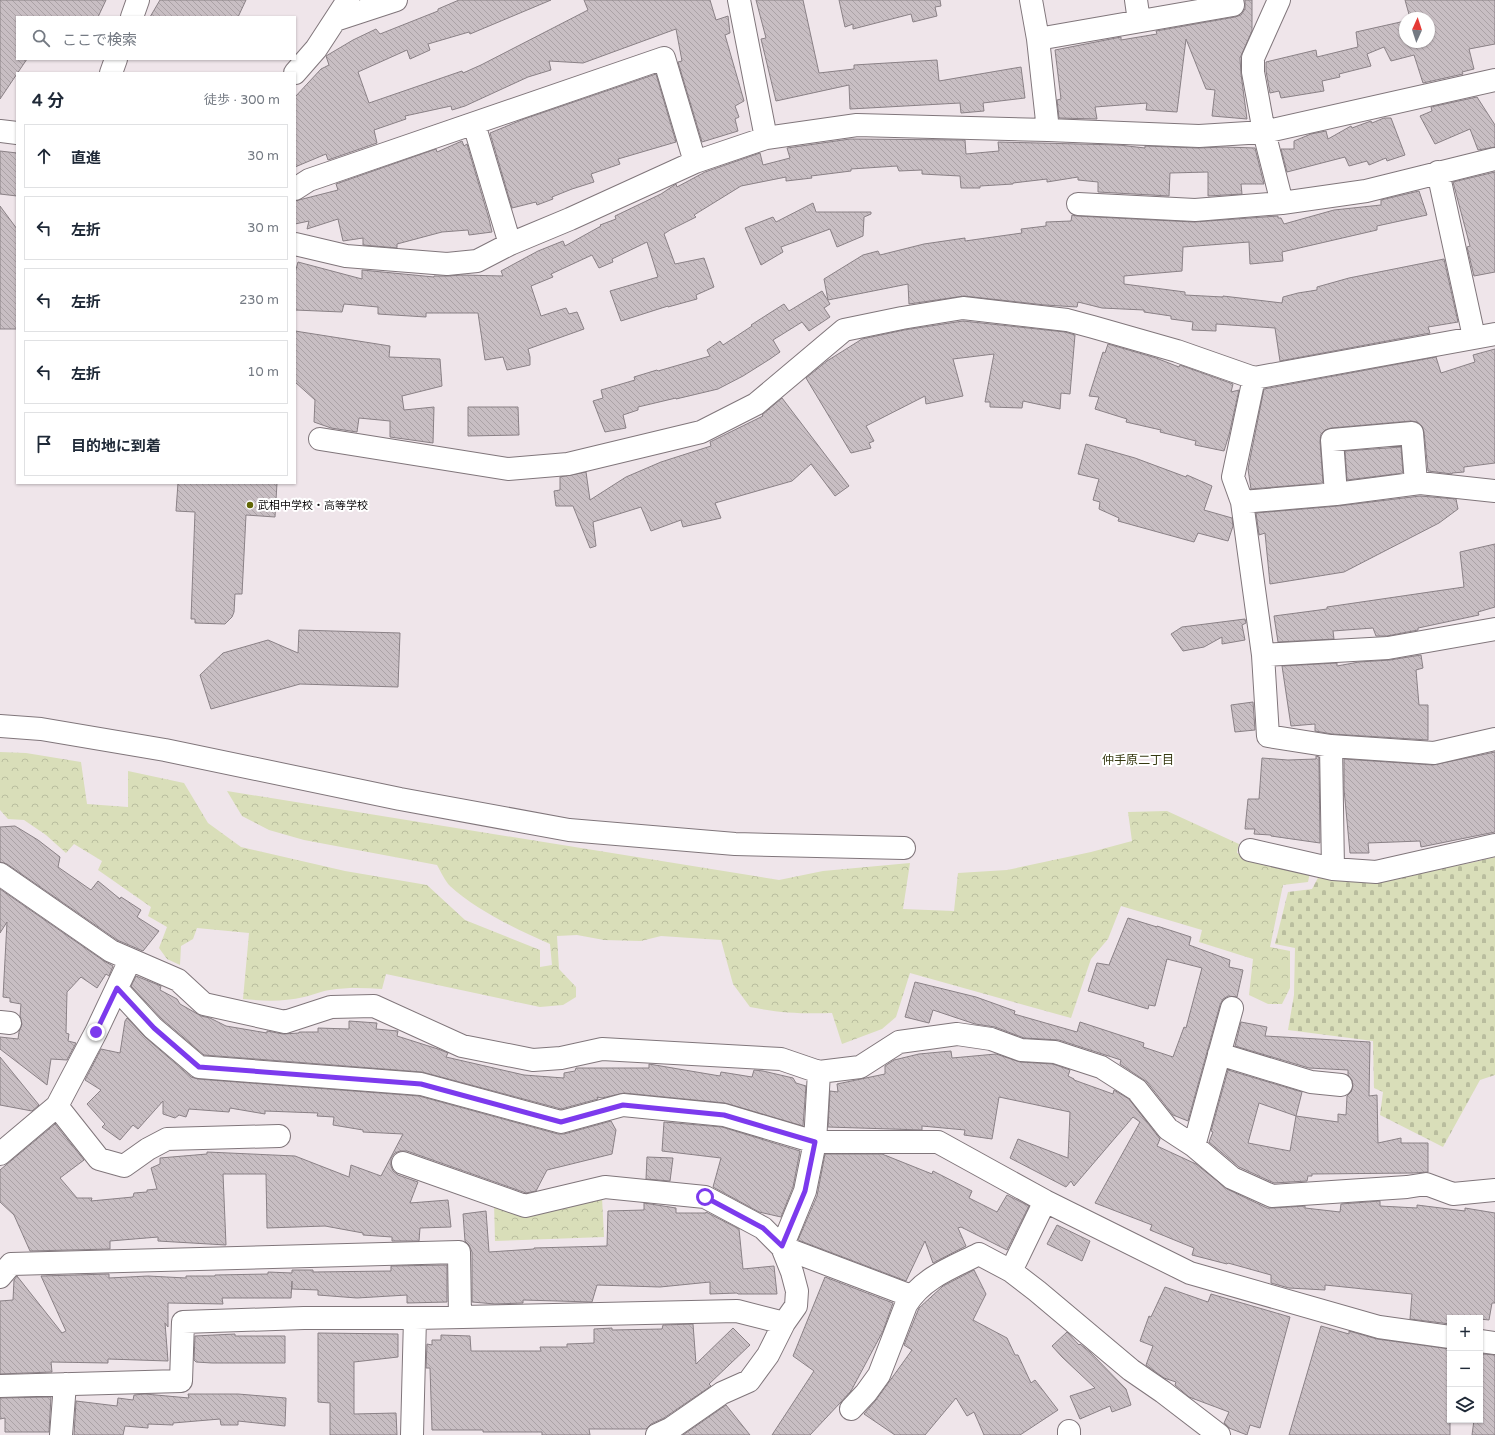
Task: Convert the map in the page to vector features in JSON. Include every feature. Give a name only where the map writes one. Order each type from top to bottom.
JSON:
[{"type":"street","points":[[132,16],[138,0]]},
{"type":"street","points":[[295,72],[316,49],[348,0]]},
{"type":"street","points":[[335,20],[396,0]]},
{"type":"street","points":[[739,0],[766,138]]},
{"type":"street","points":[[1031,0],[1038,39],[1048,130]]},
{"type":"street","points":[[1136,0],[1139,21]]},
{"type":"street","points":[[1038,39],[1233,5],[1232,0]]},
{"type":"street","points":[[1279,0],[1253,58],[1253,72],[1264,132],[1282,203]]},
{"type":"street","points":[[296,188],[309,180],[664,58],[695,162]]},
{"type":"street","points":[[111,72],[116,60]]},
{"type":"street","points":[[296,244],[346,256],[447,264],[477,261],[510,244],[570,219],[695,162],[766,138],[857,125],[1199,136],[1264,132],[1495,80]]},
{"type":"street","points":[[474,124],[510,244]]},
{"type":"street","points":[[0,131],[16,133]]},
{"type":"street","points":[[1078,204],[1195,210],[1282,203],[1366,191],[1495,159]]},
{"type":"street","points":[[320,439],[508,470],[568,464],[701,432],[756,404],[844,330],[902,318],[963,308],[1067,320],[1093,326],[1177,350],[1254,378],[1485,336],[1438,172]]},
{"type":"street","points":[[1254,378],[1233,477],[1242,502],[1263,655],[1268,736],[1332,746],[1434,753],[1495,738]]},
{"type":"street","points":[[1336,494],[1332,440],[1412,433],[1416,483]]},
{"type":"street","points":[[1242,502],[1336,494],[1416,483],[1495,491]]},
{"type":"street","points":[[1263,655],[1388,648],[1495,629]]},
{"type":"street","points":[[0,726],[41,728],[165,750],[400,799],[569,830],[735,844],[904,848]]},
{"type":"street","points":[[1332,746],[1333,869]]},
{"type":"street","points":[[1250,850],[1333,869],[1376,872],[1495,845]]},
{"type":"street","points":[[0,874],[111,951],[178,980],[204,1004],[285,1022],[332,1007],[374,1006],[462,1046],[533,1060],[561,1058],[602,1049],[781,1059],[819,1072],[860,1067],[899,1042],[957,1034],[991,1039],[1021,1050],[1055,1052],[1101,1066],[1137,1090],[1168,1129],[1194,1146],[1232,1178],[1272,1196],[1407,1187],[1426,1184],[1454,1194],[1495,1190]]},
{"type":"street","points":[[0,1154],[57,1106],[96,1032],[130,960]]},
{"type":"street","points":[[117,988],[154,1028],[199,1067],[421,1084],[561,1122],[623,1105],[724,1115],[815,1142],[938,1142],[1045,1201],[1190,1273],[1379,1327],[1447,1337]]},
{"type":"street","points":[[1194,1146],[1232,1008]]},
{"type":"street","points":[[1219,1054],[1311,1082],[1341,1085]]},
{"type":"street","points":[[657,1435],[670,1429],[722,1394],[749,1381],[768,1355],[784,1323],[796,1306],[797,1292],[792,1272],[782,1246],[805,1191],[815,1142],[819,1072]]},
{"type":"street","points":[[57,1106],[99,1159],[124,1166],[148,1149],[167,1139],[279,1136]]},
{"type":"street","points":[[403,1163],[525,1206],[605,1187],[705,1197],[763,1228],[782,1246],[911,1296]]},
{"type":"street","points":[[1011,1271],[1045,1201]]},
{"type":"street","points":[[0,1277],[11,1264],[459,1252],[460,1317]]},
{"type":"street","points":[[851,1409],[866,1393],[879,1375],[911,1296],[928,1280],[979,1254],[1011,1271],[1131,1370],[1163,1392],[1218,1435]]},
{"type":"street","points":[[0,1386],[181,1381],[183,1322],[304,1318],[415,1318],[737,1311],[784,1323]]},
{"type":"street","points":[[412,1435],[415,1318]]},
{"type":"street","points":[[1483,1341],[1495,1343]]},
{"type":"street","points":[[62,1435],[65,1384]]},
{"type":"green space","points":[[0,752],[26,753],[81,762],[87,804],[128,807],[128,771],[184,783],[208,823],[241,847],[345,871],[427,885],[465,920],[540,950],[540,967],[552,965],[550,944],[511,926],[460,895],[450,886],[437,865],[304,840],[269,830],[242,816],[227,791],[779,880],[823,871],[910,863],[903,909],[954,911],[958,873],[1007,870],[1091,852],[1132,841],[1128,812],[1167,811],[1239,844],[1237,853],[1310,872],[1308,882],[1283,885],[1270,947],[1290,951],[1290,988],[1282,1004],[1268,1004],[1249,995],[1253,959],[1199,942],[1202,930],[1121,906],[1108,939],[1091,959],[1071,1018],[910,973],[896,1017],[882,1029],[842,1044],[832,1013],[791,1013],[750,1007],[733,984],[721,940],[661,936],[641,941],[604,940],[577,935],[557,936],[559,969],[576,987],[576,997],[563,1005],[540,1007],[386,974],[382,989],[343,988],[288,1000],[251,1000],[243,999],[249,933],[197,928],[193,939],[181,946],[180,965],[167,959],[159,948],[167,927],[148,916],[151,907],[98,870],[102,861],[74,844],[66,853],[46,835],[24,820],[8,819],[0,810]]},
{"type":"green space","points":[[1495,857],[1495,1075],[1480,1080],[1443,1147],[1380,1115],[1383,1092],[1374,1088],[1373,1041],[1288,1030],[1294,995],[1295,948],[1275,944],[1288,892],[1312,889],[1320,874],[1377,879],[1470,863]]},
{"type":"green space","points":[[602,1197],[604,1237],[495,1241],[494,1203]]},
{"type":"building","points":[[0,0],[106,0],[98,16],[16,16],[16,60],[26,60],[18,72],[16,72],[16,75],[0,99]]},
{"type":"building","points":[[160,0],[246,0],[238,16],[151,16]]},
{"type":"building","points":[[459,0],[551,0],[470,34],[469,32],[428,44],[430,50],[410,59],[407,50],[358,72],[369,103],[462,71],[463,73],[481,65],[588,10],[584,0],[710,0],[716,20],[728,16],[730,33],[725,35],[744,101],[735,106],[739,117],[735,119],[738,131],[702,142],[678,62],[682,61],[676,29],[583,63],[549,61],[551,70],[528,77],[465,106],[452,110],[451,106],[405,116],[406,119],[374,130],[377,143],[328,160],[326,154],[296,167],[296,96],[321,69],[329,65],[326,56],[353,40],[376,29],[380,34],[438,11],[438,9]]},
{"type":"building","points":[[756,0],[803,0],[819,73],[854,69],[854,65],[937,60],[939,81],[1021,67],[1025,98],[983,103],[984,111],[961,113],[960,103],[850,109],[849,85],[776,101],[761,39],[766,38]]},
{"type":"building","points":[[839,0],[940,0],[941,6],[935,7],[937,16],[913,22],[911,14],[853,29],[853,24],[845,27]]},
{"type":"building","points":[[1245,0],[1252,0],[1252,31],[1240,58],[1247,119],[1212,116],[1215,90],[1206,89],[1186,39],[1177,112],[1146,110],[1147,103],[1095,107],[1097,119],[1059,118],[1057,100],[1061,99],[1055,50],[1121,37],[1121,40],[1157,34],[1156,31],[1235,17],[1241,15],[1245,9]]},
{"type":"building","points":[[1405,0],[1495,0],[1495,44],[1469,49],[1474,69],[1462,72],[1463,74],[1423,83],[1414,55],[1391,61],[1384,47],[1367,54],[1371,66],[1339,74],[1340,77],[1322,81],[1324,91],[1281,98],[1279,91],[1270,93],[1266,62],[1316,50],[1317,57],[1358,47],[1356,32],[1399,22],[1399,48],[1435,48],[1435,12],[1408,12]]},
{"type":"building","points":[[656,74],[676,142],[618,159],[620,164],[591,174],[594,182],[552,197],[553,199],[537,205],[536,202],[512,208],[490,133],[524,119]]},
{"type":"building","points":[[1477,97],[1495,125],[1495,147],[1478,150],[1470,129],[1435,144],[1420,116],[1432,111],[1431,107]]},
{"type":"building","points":[[1384,118],[1391,118],[1405,155],[1387,161],[1386,158],[1369,165],[1367,161],[1349,166],[1345,157],[1287,172],[1281,149],[1294,149],[1294,141],[1311,134],[1326,131],[1328,139],[1351,126],[1352,128]]},
{"type":"building","points":[[850,139],[965,140],[966,154],[999,151],[998,142],[1119,145],[1145,148],[1145,146],[1255,148],[1264,184],[1241,184],[1242,194],[1208,196],[1208,172],[1170,173],[1169,196],[1098,192],[1098,182],[1078,180],[1078,177],[1047,182],[1047,179],[1013,184],[980,186],[980,188],[961,188],[960,176],[922,174],[922,170],[899,171],[897,166],[851,169],[851,171],[786,181],[786,177],[741,186],[694,215],[696,217],[664,234],[675,264],[704,258],[714,287],[696,295],[697,299],[668,306],[621,321],[610,291],[658,277],[647,242],[612,259],[613,262],[599,268],[592,255],[551,274],[553,277],[531,286],[541,316],[566,308],[569,314],[577,312],[584,329],[528,349],[530,365],[507,370],[503,357],[485,360],[478,313],[426,313],[426,317],[378,314],[378,307],[344,304],[342,312],[296,310],[296,269],[298,262],[362,279],[362,270],[434,277],[462,275],[503,276],[501,271],[538,251],[563,241],[565,246],[601,226],[600,225],[616,219],[615,216],[661,194],[676,184],[677,187],[705,172],[760,153],[763,165],[790,158],[787,148]]},
{"type":"building","points":[[462,141],[464,146],[467,144],[492,232],[469,235],[468,230],[442,232],[397,244],[397,248],[363,245],[363,238],[343,241],[338,219],[307,229],[309,221],[296,224],[296,201],[338,190],[336,184],[436,149],[437,152]]},
{"type":"building","points":[[0,151],[16,153],[16,196],[0,194]]},
{"type":"building","points":[[1495,172],[1495,272],[1474,276],[1467,247],[1470,246],[1453,182]]},
{"type":"building","points":[[1419,191],[1427,215],[1377,226],[1377,230],[1282,252],[1283,261],[1250,264],[1249,242],[1183,247],[1182,271],[1124,276],[1124,284],[1185,292],[1185,295],[1223,296],[1282,303],[1283,297],[1317,290],[1317,287],[1349,278],[1444,259],[1458,322],[1428,327],[1430,333],[1280,361],[1275,328],[1216,324],[1216,331],[1192,330],[1193,322],[1171,319],[1171,316],[1144,312],[1144,310],[1102,308],[1078,302],[1077,307],[964,296],[909,304],[908,284],[828,300],[824,279],[863,255],[878,251],[880,255],[924,244],[965,238],[965,241],[1022,233],[1021,229],[1046,226],[1046,222],[1071,221],[1072,215],[1194,222],[1278,216],[1284,224],[1334,210],[1381,205],[1381,200]]},
{"type":"building","points":[[813,203],[816,212],[871,212],[871,214],[864,217],[863,236],[837,247],[830,229],[781,247],[783,252],[761,265],[745,228],[773,217],[776,222]]},
{"type":"building","points":[[0,206],[16,228],[16,329],[0,329]]},
{"type":"building","points":[[822,291],[830,304],[824,308],[830,317],[809,331],[802,322],[773,340],[780,352],[770,359],[743,376],[718,389],[638,407],[638,410],[623,415],[626,428],[605,432],[593,401],[603,398],[601,390],[635,380],[634,377],[710,356],[707,350],[720,341],[723,345],[784,304],[789,311]]},
{"type":"building","points":[[963,321],[1065,332],[1075,335],[1070,394],[1061,393],[1060,409],[1023,401],[1022,408],[990,407],[990,402],[985,402],[994,354],[953,359],[963,396],[926,404],[925,396],[866,426],[874,441],[869,443],[871,448],[851,453],[806,378],[827,361],[862,339],[904,330]]},
{"type":"building","points":[[296,331],[390,346],[389,357],[440,359],[442,386],[402,396],[404,410],[434,407],[433,443],[390,437],[390,421],[359,418],[357,432],[331,428],[314,422],[315,400],[296,383]]},
{"type":"building","points":[[1108,344],[1156,358],[1179,367],[1180,365],[1233,384],[1231,392],[1239,390],[1224,451],[1195,445],[1196,441],[1160,432],[1161,430],[1126,422],[1127,419],[1095,409],[1099,397],[1089,396],[1103,352],[1105,353]]},
{"type":"building","points":[[1495,349],[1495,463],[1464,467],[1464,472],[1452,474],[1428,471],[1424,432],[1422,426],[1417,422],[1411,421],[1331,428],[1325,430],[1321,434],[1320,441],[1323,483],[1251,489],[1248,469],[1264,389],[1436,357],[1441,373],[1475,362],[1473,355]]},
{"type":"building","points":[[782,398],[849,486],[835,496],[811,464],[792,481],[715,503],[721,518],[683,527],[681,520],[651,531],[641,507],[593,522],[596,546],[590,548],[573,506],[556,506],[554,491],[560,490],[560,477],[586,472],[590,500],[626,477],[661,462],[711,446],[710,442],[763,416],[762,415]]},
{"type":"building","points":[[468,407],[518,407],[519,435],[468,436]]},
{"type":"building","points":[[1086,444],[1135,458],[1186,477],[1187,475],[1212,486],[1204,510],[1232,518],[1233,526],[1228,541],[1198,533],[1194,542],[1118,521],[1119,518],[1099,509],[1100,502],[1093,500],[1099,479],[1078,474]]},
{"type":"building","points":[[1401,447],[1403,473],[1347,480],[1345,451]]},
{"type":"building","points":[[178,484],[277,484],[275,517],[246,515],[242,594],[235,594],[234,612],[232,617],[225,624],[195,623],[195,619],[191,619],[195,512],[176,511]]},
{"type":"building","points":[[1420,496],[1456,499],[1458,509],[1439,523],[1344,572],[1270,584],[1265,533],[1259,535],[1256,513],[1338,506]]},
{"type":"building","points":[[1495,544],[1495,607],[1478,612],[1479,615],[1387,636],[1376,636],[1373,628],[1333,631],[1334,639],[1278,642],[1274,616],[1464,587],[1460,552]]},
{"type":"building","points":[[1245,619],[1246,623],[1242,625],[1245,640],[1222,644],[1222,637],[1204,647],[1183,651],[1171,634],[1182,627]]},
{"type":"building","points":[[299,630],[400,633],[398,687],[300,684],[211,709],[200,675],[223,653],[268,640],[298,653]]},
{"type":"building","points":[[1421,655],[1423,668],[1416,670],[1419,705],[1428,705],[1428,740],[1332,734],[1315,731],[1315,724],[1291,726],[1282,666],[1337,663],[1337,666]]},
{"type":"building","points":[[1253,702],[1255,730],[1235,732],[1231,705]]},
{"type":"building","points":[[1495,752],[1495,832],[1421,847],[1420,841],[1368,843],[1369,853],[1350,853],[1344,789],[1344,759],[1433,765]]},
{"type":"building","points":[[1316,756],[1319,757],[1320,843],[1271,835],[1254,834],[1255,829],[1245,829],[1248,799],[1259,799],[1262,758],[1288,760],[1316,759]]},
{"type":"building","points":[[15,826],[38,840],[60,857],[58,867],[91,890],[98,881],[120,899],[121,897],[141,910],[137,917],[159,931],[143,951],[117,940],[7,864],[0,862],[0,827]]},
{"type":"building","points":[[0,889],[113,966],[109,976],[106,974],[97,988],[81,977],[67,992],[66,1033],[69,1034],[68,1041],[76,1043],[67,1060],[51,1059],[47,1085],[0,1049],[0,1037],[18,1039],[22,1024],[20,1016],[21,1004],[10,1002],[10,998],[3,997],[7,922],[0,933]]},
{"type":"building","points":[[1128,918],[1191,937],[1189,945],[1230,960],[1229,967],[1243,970],[1237,997],[1228,996],[1223,999],[1220,1005],[1188,1121],[1173,1115],[1147,1082],[1120,1064],[1121,1060],[1059,1040],[1024,1038],[995,1027],[975,1024],[933,1010],[929,1023],[905,1017],[915,982],[976,997],[1015,1011],[1014,1014],[1077,1032],[1080,1022],[1144,1043],[1143,1047],[1173,1057],[1184,1027],[1186,1028],[1202,968],[1167,959],[1155,1006],[1149,1005],[1148,1009],[1088,991],[1097,963],[1109,965]]},
{"type":"building","points":[[136,976],[161,986],[160,990],[177,999],[180,1004],[201,1016],[210,1018],[226,1026],[267,1033],[267,1031],[283,1034],[318,1032],[318,1028],[349,1029],[349,1021],[377,1023],[376,1029],[398,1031],[397,1036],[448,1053],[446,1057],[524,1075],[564,1078],[564,1073],[575,1071],[576,1068],[649,1068],[649,1064],[720,1076],[721,1072],[752,1077],[754,1070],[763,1071],[793,1078],[796,1083],[806,1086],[803,1126],[725,1103],[624,1093],[602,1098],[597,1097],[598,1099],[561,1109],[422,1072],[204,1055],[162,1019],[131,986]]},
{"type":"building","points":[[127,1018],[145,1037],[191,1077],[198,1079],[419,1096],[558,1134],[564,1134],[611,1121],[616,1130],[612,1154],[547,1170],[536,1191],[526,1193],[407,1151],[395,1153],[391,1158],[391,1166],[393,1171],[398,1175],[418,1182],[410,1203],[448,1200],[451,1227],[420,1228],[419,1241],[392,1241],[392,1237],[363,1235],[363,1233],[325,1226],[267,1228],[266,1174],[223,1174],[226,1245],[158,1241],[158,1237],[110,1241],[110,1249],[30,1251],[14,1215],[0,1202],[0,1170],[55,1124],[84,1160],[60,1178],[77,1198],[92,1198],[91,1201],[133,1197],[134,1193],[147,1192],[147,1190],[157,1189],[151,1168],[160,1164],[160,1158],[207,1154],[207,1152],[295,1156],[349,1177],[351,1165],[381,1176],[403,1134],[363,1132],[363,1130],[333,1125],[334,1117],[317,1116],[318,1113],[265,1111],[265,1114],[230,1108],[229,1112],[189,1109],[186,1117],[179,1115],[175,1118],[163,1114],[163,1101],[138,1129],[133,1125],[120,1140],[102,1127],[105,1124],[87,1104],[101,1090],[85,1080],[101,1049],[120,1053],[125,1021]]},
{"type":"building","points":[[1241,1022],[1267,1027],[1265,1036],[1370,1042],[1369,1096],[1377,1095],[1378,1143],[1401,1138],[1401,1143],[1428,1143],[1428,1172],[1312,1174],[1312,1176],[1308,1176],[1307,1181],[1274,1183],[1239,1167],[1209,1142],[1213,1132],[1211,1131],[1228,1070],[1302,1092],[1296,1116],[1338,1122],[1338,1114],[1346,1115],[1347,1096],[1351,1092],[1353,1086],[1352,1080],[1348,1075],[1348,1070],[1309,1068],[1235,1046]],"holes":[[[1259,1103],[1296,1116],[1290,1151],[1248,1143]]]},
{"type":"building","points":[[951,1051],[952,1058],[996,1054],[1020,1062],[1053,1064],[1070,1070],[1068,1076],[1074,1080],[1113,1094],[1114,1090],[1129,1099],[1160,1139],[1157,1146],[1196,1164],[1227,1189],[1267,1208],[1305,1206],[1305,1208],[1340,1212],[1341,1204],[1380,1201],[1380,1206],[1417,1208],[1417,1205],[1465,1211],[1465,1208],[1495,1213],[1495,1303],[1492,1303],[1489,1320],[1483,1319],[1483,1315],[1447,1315],[1447,1324],[1410,1319],[1412,1294],[1325,1285],[1325,1290],[1289,1288],[1271,1283],[1271,1275],[1192,1255],[1194,1248],[1150,1230],[1152,1225],[1095,1203],[1140,1122],[1133,1117],[1074,1186],[1071,1181],[1066,1187],[1010,1158],[1018,1139],[1068,1158],[1070,1112],[999,1097],[992,1139],[964,1135],[965,1130],[922,1126],[922,1130],[828,1127],[830,1091],[838,1092],[837,1084],[885,1074],[885,1066],[894,1060],[919,1054]]},
{"type":"building","points":[[0,1057],[39,1105],[32,1111],[0,1105]]},
{"type":"building","points":[[664,1122],[722,1127],[800,1151],[793,1187],[781,1217],[759,1212],[713,1187],[721,1158],[662,1151]]},
{"type":"building","points":[[825,1154],[882,1154],[932,1174],[933,1171],[972,1191],[969,1198],[997,1212],[1007,1195],[1029,1206],[1007,1250],[961,1227],[958,1228],[966,1246],[933,1263],[925,1241],[906,1281],[798,1240],[817,1196]]},
{"type":"building","points":[[647,1157],[673,1158],[670,1181],[646,1179]]},
{"type":"building","points":[[644,1203],[676,1208],[676,1213],[706,1212],[739,1229],[743,1269],[774,1266],[777,1294],[710,1294],[710,1282],[660,1287],[597,1285],[592,1302],[523,1300],[523,1303],[495,1304],[472,1302],[472,1252],[469,1245],[465,1241],[463,1214],[486,1211],[489,1252],[534,1248],[607,1246],[608,1211],[644,1210]]},
{"type":"building","points":[[1057,1225],[1090,1241],[1082,1261],[1047,1244]]},
{"type":"building","points":[[447,1265],[447,1302],[407,1303],[407,1295],[357,1298],[318,1295],[318,1290],[292,1289],[292,1281],[291,1298],[222,1298],[223,1304],[168,1303],[168,1327],[165,1323],[168,1361],[108,1359],[108,1363],[51,1362],[52,1372],[0,1374],[0,1301],[13,1300],[14,1280],[17,1276],[62,1333],[66,1331],[41,1276],[109,1274],[109,1278],[148,1276],[186,1278],[186,1276],[268,1274],[268,1272],[292,1273],[292,1270],[313,1270],[313,1272],[391,1271],[391,1266]]},
{"type":"building","points":[[974,1270],[986,1294],[973,1320],[1007,1338],[1015,1355],[1018,1355],[1031,1383],[1035,1380],[1058,1410],[1020,1435],[984,1435],[974,1412],[967,1416],[956,1398],[925,1435],[895,1435],[864,1414],[912,1350],[904,1345],[919,1308],[943,1286]]},
{"type":"building","points":[[825,1277],[893,1303],[883,1331],[851,1391],[840,1403],[810,1435],[772,1435],[814,1371],[793,1356]]},
{"type":"building","points":[[1165,1287],[1208,1302],[1211,1294],[1290,1317],[1260,1428],[1250,1425],[1247,1435],[1229,1428],[1224,1423],[1229,1412],[1189,1397],[1175,1385],[1176,1382],[1164,1378],[1146,1365],[1153,1346],[1140,1341],[1149,1316],[1151,1317]]},
{"type":"building","points":[[693,1324],[696,1364],[733,1328],[750,1345],[709,1384],[711,1386],[664,1418],[651,1424],[646,1429],[589,1429],[590,1435],[542,1435],[542,1432],[483,1432],[483,1430],[432,1430],[430,1368],[426,1368],[427,1344],[432,1345],[432,1340],[441,1340],[441,1335],[470,1336],[471,1351],[541,1351],[540,1347],[567,1347],[567,1344],[594,1343],[594,1329],[662,1329],[663,1325]]},
{"type":"building","points":[[1321,1326],[1349,1334],[1349,1331],[1377,1339],[1447,1349],[1447,1423],[1450,1423],[1450,1435],[1289,1435]]},
{"type":"building","points":[[1067,1332],[1079,1345],[1080,1344],[1090,1352],[1126,1389],[1131,1405],[1112,1412],[1110,1406],[1080,1419],[1070,1396],[1095,1388],[1052,1346]]},
{"type":"building","points":[[318,1333],[398,1334],[398,1357],[354,1362],[354,1414],[396,1413],[397,1435],[330,1435],[330,1403],[318,1402]]},
{"type":"building","points":[[235,1334],[235,1336],[285,1336],[285,1363],[212,1363],[196,1362],[194,1360],[195,1336]]},
{"type":"building","points":[[1483,1354],[1495,1355],[1495,1435],[1472,1435],[1474,1423],[1483,1423]]},
{"type":"building","points":[[145,1394],[189,1398],[188,1394],[238,1394],[286,1398],[285,1426],[238,1421],[238,1425],[221,1425],[220,1419],[173,1423],[173,1425],[148,1424],[148,1428],[125,1426],[123,1435],[74,1435],[76,1401],[117,1406],[118,1398],[133,1400],[134,1395]]},
{"type":"building","points":[[51,1397],[49,1432],[5,1432],[5,1418],[0,1419],[0,1398]]},
{"type":"building","points":[[726,1405],[750,1435],[683,1435]]},
{"type":"place","name":"武相中学校・高等学校","points":[[250,505]]},
{"type":"district","name":"仲手原二丁目","points":[[1138,760]]},
{"type":"route","points":[[96,1032],[117,988],[154,1028],[199,1067],[421,1084],[561,1122],[623,1105],[724,1115],[815,1142],[805,1191],[782,1246],[763,1228],[705,1197]]}]
